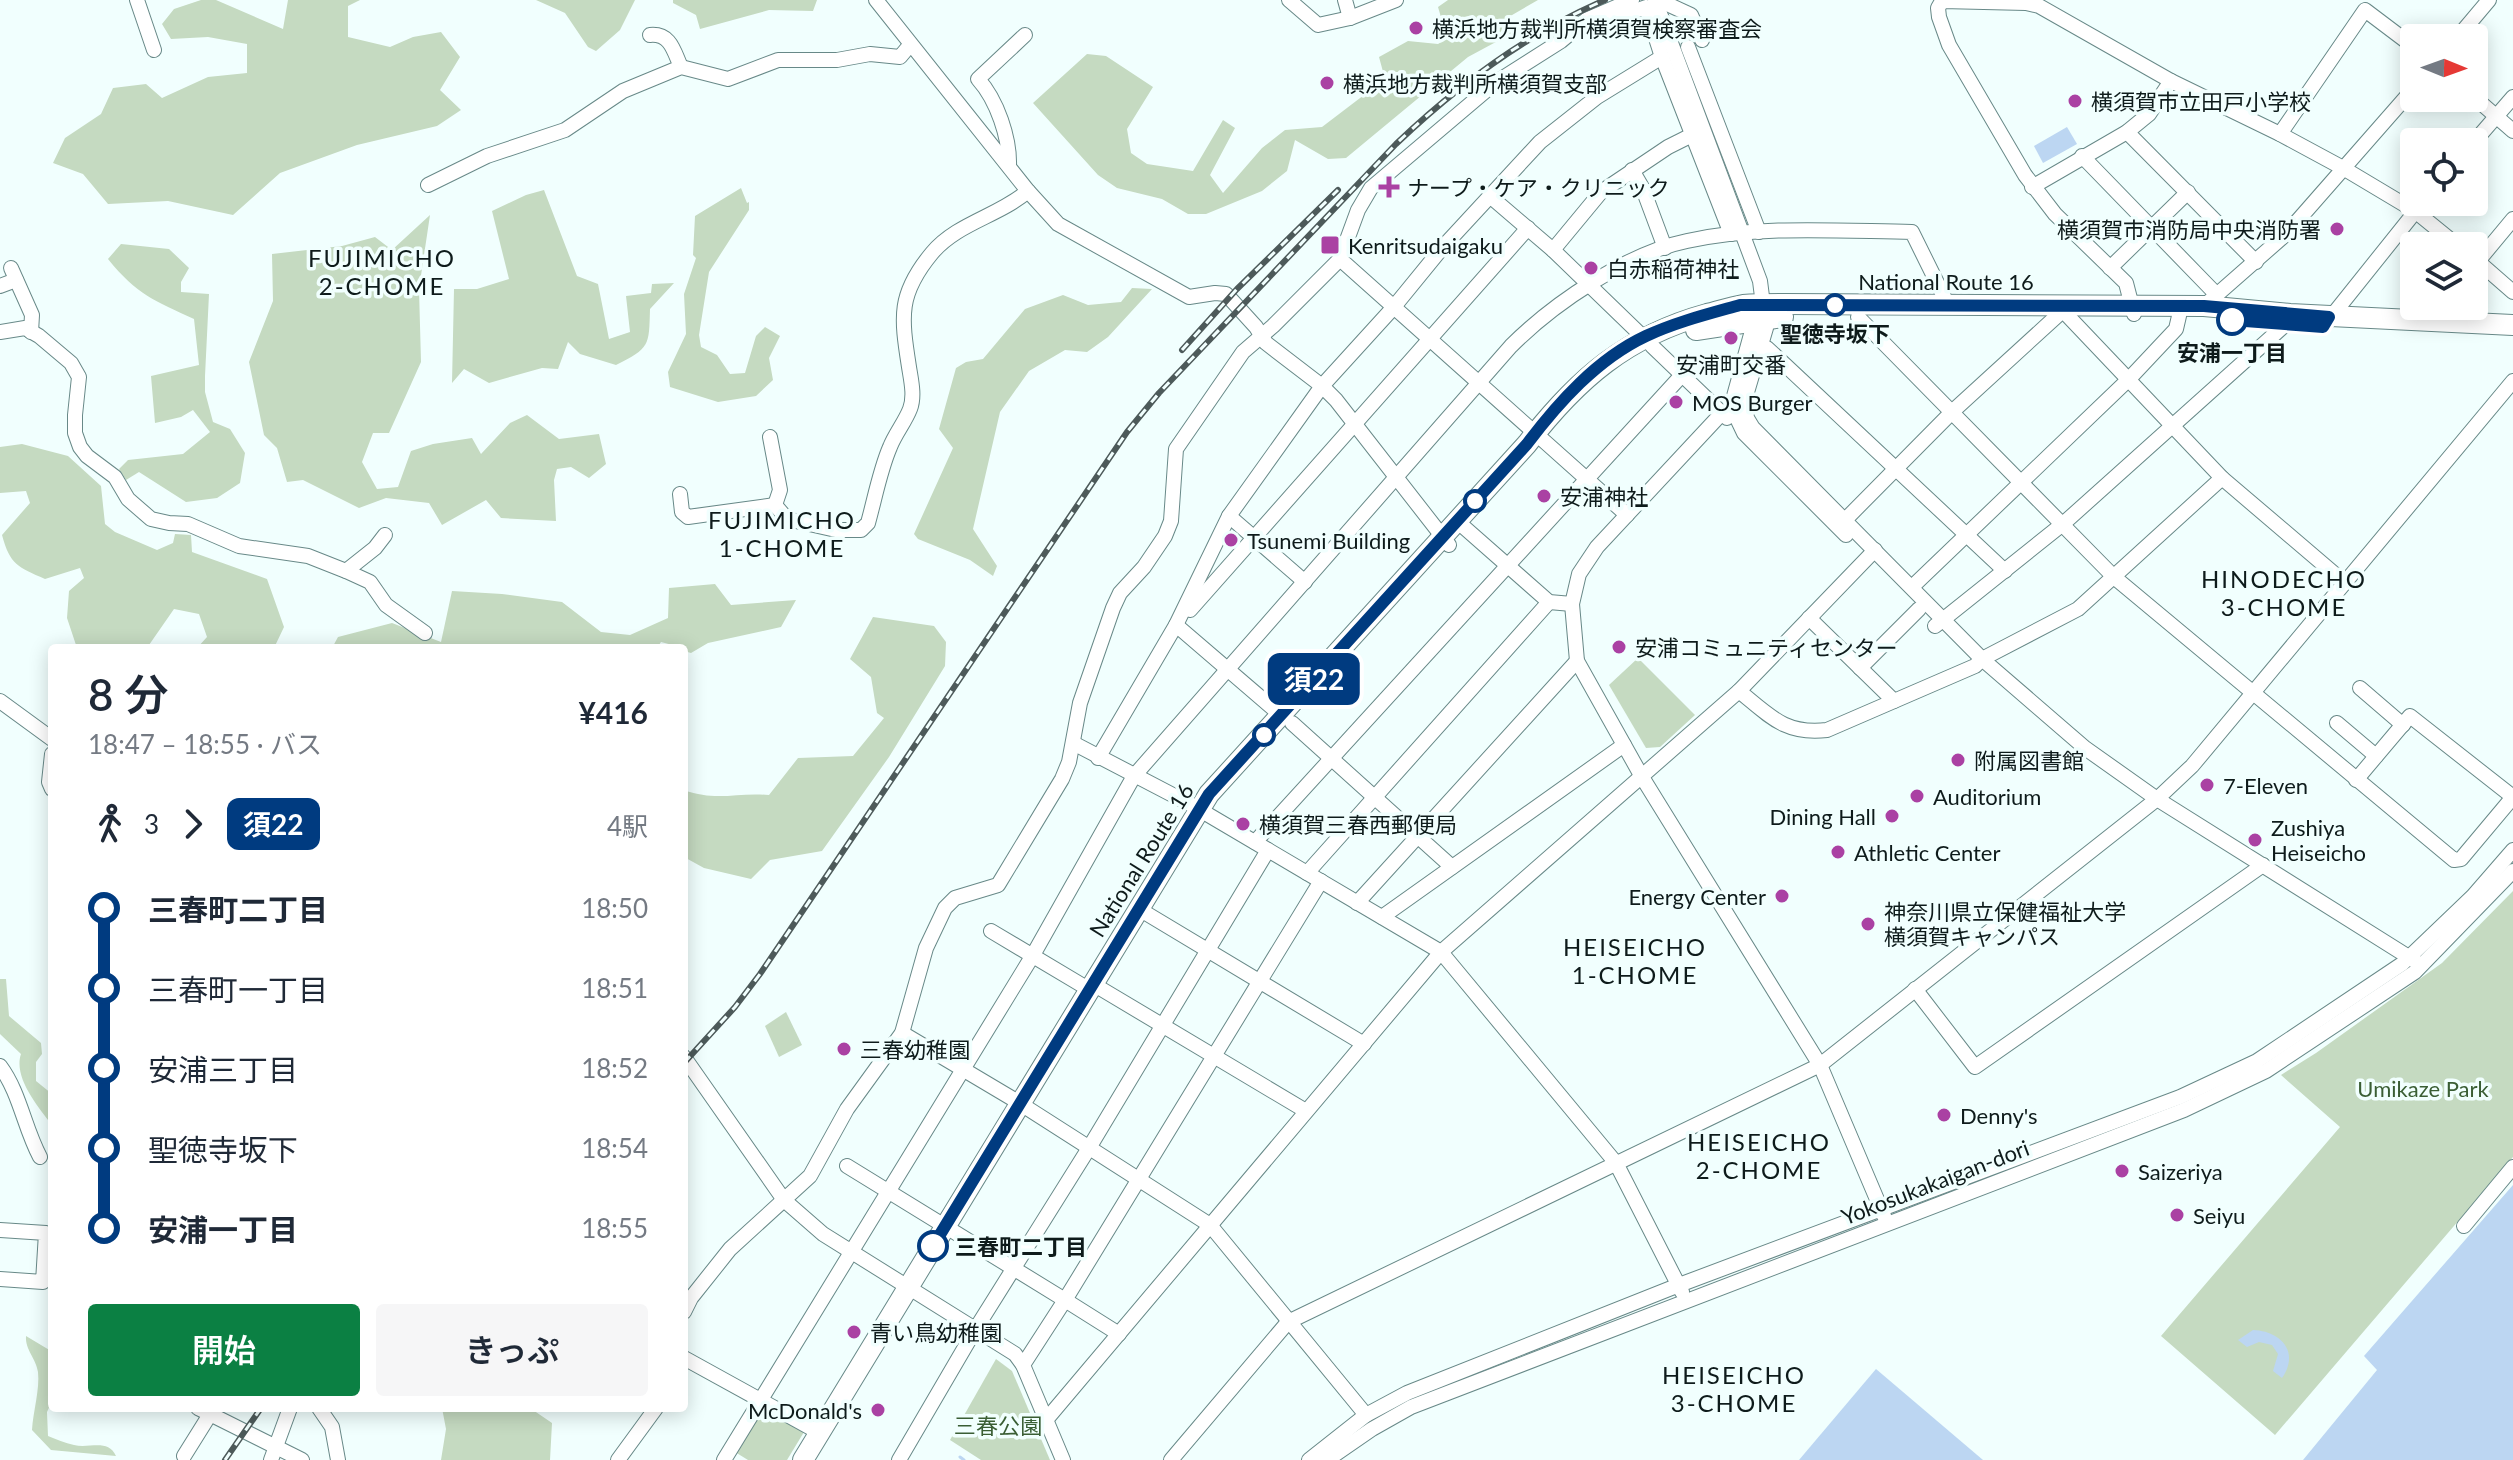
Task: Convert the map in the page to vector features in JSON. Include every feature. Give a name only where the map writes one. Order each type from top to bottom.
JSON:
[{"type":"highway","name":"National Route 16","points":[[1761,314],[1858,317],[2062,315],[2210,300],[2288,319]]},
{"type":"highway","name":"National Route 16","points":[[814,1458],[1204,812],[1539,437],[1600,380],[1648,342],[1761,314],[1948,305],[2134,310],[2179,316],[2288,319],[2513,337]]},
{"type":"highway","name":"National Route 16","points":[[2326,322],[2400,317]]},
{"type":"highway","name":"National Route 16","points":[[2478,320],[2513,325]]},
{"type":"highway","name":"National Route 16","points":[[814,1458],[820,1433],[913,1290]]},
{"type":"street","points":[[876,0],[1028,191],[1066,230],[1116,254],[1183,294],[1195,298],[1226,294],[1266,343],[1322,386],[1355,423],[1445,541]]},
{"type":"street","points":[[1289,0],[1318,25],[1350,18],[1396,0]]},
{"type":"street","points":[[1345,0],[1350,18]]},
{"type":"street","points":[[688,1299],[730,1249],[810,1176],[847,1109],[902,1033],[926,948],[945,908],[955,898],[998,885],[1062,779],[1073,743],[1080,703],[1113,608],[1120,593],[1144,567],[1165,536],[1171,521],[1176,449],[1233,365],[1340,259],[1358,210],[1371,188],[1495,83],[1555,46],[1586,20],[1632,0]]},
{"type":"street","points":[[2469,24],[2489,0]]},
{"type":"street","points":[[2134,310],[2126,283],[2032,187],[1949,45],[1939,17],[1938,8],[1942,1],[2039,6],[2171,81],[2400,197]]},
{"type":"street","points":[[1661,2],[1691,15],[1702,40]]},
{"type":"street","points":[[1661,2],[1745,233]]},
{"type":"street","points":[[142,4],[154,50]]},
{"type":"street","points":[[1577,27],[1594,25],[1646,7],[1662,57],[1694,134],[1745,233]]},
{"type":"street","points":[[2280,134],[2365,10],[2400,36]]},
{"type":"street","points":[[650,35],[658,34],[670,42],[681,67]]},
{"type":"street","points":[[1009,166],[1010,153],[998,114],[987,88],[978,79],[1025,35]]},
{"type":"street","points":[[428,185],[487,156],[565,130],[623,91],[681,67],[728,79],[778,60],[837,60],[870,54],[900,57],[910,45]]},
{"type":"street","points":[[1309,1460],[1366,1415],[1407,1393],[1679,1285],[1885,1217],[1820,1065],[1642,777],[1577,661],[1572,604],[1579,574],[1597,547],[1627,515],[1734,415],[1745,399],[1751,380],[1761,314],[1760,281],[1688,47]]},
{"type":"street","points":[[1098,758],[1176,625],[1229,516],[1322,386],[1442,248],[1550,133],[1597,97],[1662,57]]},
{"type":"street","points":[[2032,187],[2127,132],[2149,114],[2171,81]]},
{"type":"street","points":[[2486,128],[2513,97]]},
{"type":"street","points":[[2082,156],[2152,227],[2210,300],[2286,234],[2400,104]]},
{"type":"street","points":[[2488,109],[2513,131]]},
{"type":"street","points":[[2127,132],[2256,262]]},
{"type":"street","points":[[1553,250],[1601,192],[1694,134]]},
{"type":"street","points":[[1632,170],[1643,189],[1665,248]]},
{"type":"street","points":[[775,505],[787,519],[836,530],[861,530],[868,523],[890,447],[911,408],[913,391],[905,343],[904,300],[909,287],[949,235],[1016,201],[1028,191]]},
{"type":"street","points":[[2110,268],[2188,192]]},
{"type":"street","points":[[1491,197],[1553,250],[1682,375],[1753,428],[1845,520],[1919,609],[1939,623]]},
{"type":"street","points":[[2326,322],[2412,216]]},
{"type":"street","points":[[2428,216],[2444,232]]},
{"type":"street","points":[[2488,247],[2513,219]]},
{"type":"street","points":[[1176,625],[1528,228]]},
{"type":"street","points":[[724,1460],[1033,955],[1134,776],[1537,320],[1623,266],[1665,248],[1685,241],[1745,233],[1912,232],[1948,305]]},
{"type":"street","points":[[1340,259],[1627,515]]},
{"type":"street","points":[[2488,272],[2513,292]]},
{"type":"street","points":[[0,286],[13,274],[32,315],[31,332]]},
{"type":"street","points":[[1845,520],[1953,411],[2062,315],[2129,379],[2222,478],[2344,582]]},
{"type":"street","points":[[1912,587],[2129,379],[2176,329],[2179,316]]},
{"type":"street","points":[[1858,317],[2114,577],[2356,780],[2454,860],[2461,859],[2513,797],[2410,716],[2356,780]]},
{"type":"street","points":[[1939,623],[2064,523],[2288,319]]},
{"type":"street","points":[[0,332],[25,328],[71,363],[79,377],[75,433],[80,447],[115,477],[128,499],[151,519],[188,524],[239,546],[308,556],[346,571],[370,582],[386,605],[425,633]]},
{"type":"street","points":[[1756,345],[1734,396],[1734,415],[1744,433],[1872,554],[1912,587],[1939,623],[1978,663],[2154,802],[2412,965]]},
{"type":"street","points":[[1756,345],[1767,348],[2005,571]]},
{"type":"street","points":[[899,1460],[975,1330],[1163,1025],[1261,846],[1330,757],[1682,375]]},
{"type":"street","points":[[1171,1460],[1288,1322],[1820,1065],[2154,802],[2192,766],[2513,381]]},
{"type":"street","points":[[770,437],[780,490],[775,505]]},
{"type":"street","points":[[1739,691],[1782,725],[1797,731],[1827,730],[1894,701],[1978,663],[2078,609],[2222,478]]},
{"type":"street","points":[[680,494],[682,512],[688,517],[706,508],[775,505]]},
{"type":"street","points":[[1229,516],[1305,582]]},
{"type":"street","points":[[1461,524],[1549,602],[1572,604]]},
{"type":"street","points":[[346,571],[375,548],[385,535]]},
{"type":"street","points":[[1046,1420],[1441,952],[1739,691],[1872,554]]},
{"type":"street","points":[[1307,873],[1549,602]]},
{"type":"street","points":[[1860,668],[1919,609]]},
{"type":"street","points":[[1809,618],[1894,701]]},
{"type":"street","points":[[1176,625],[1452,867]]},
{"type":"street","points":[[1357,903],[1577,661]]},
{"type":"street","points":[[2360,688],[2403,725]]},
{"type":"street","points":[[0,701],[48,736]]},
{"type":"street","points":[[2337,723],[2376,756]]},
{"type":"street","points":[[1073,743],[1204,812],[1441,952],[1616,1163],[1686,1299]]},
{"type":"street","points":[[1382,917],[1624,745]]},
{"type":"street","name":"Yokosukakaigan-dori","points":[[2412,965],[2513,850]]},
{"type":"street","points":[[1915,989],[1975,1067],[2259,868]]},
{"type":"street","name":"Yokosukakaigan-dori","points":[[1327,1460],[1411,1407],[1686,1299],[2180,1097],[2257,1061],[2412,965],[2513,871]]},
{"type":"street","points":[[1023,1365],[1321,881]]},
{"type":"street","points":[[1144,911],[1364,1044]]},
{"type":"street","points":[[991,931],[1163,1025],[1306,1111]]},
{"type":"street","points":[[902,1033],[1210,1225],[1366,1415]]},
{"type":"street","points":[[688,1063],[784,1200],[823,1234],[1015,1354],[1023,1365],[1063,1460]]},
{"type":"street","points":[[0,1066],[22,1107],[28,1135],[40,1157]]},
{"type":"street","points":[[847,1166],[1119,1334]]},
{"type":"street","points":[[2464,1226],[2513,1167]]},
{"type":"street","points":[[0,1230],[46,1233],[43,1282],[0,1279]]},
{"type":"street","points":[[688,1360],[820,1433]]},
{"type":"street","points":[[184,1456],[206,1412]]},
{"type":"street","points":[[210,1412],[273,1454],[302,1460]]},
{"type":"street","points":[[273,1454],[289,1412]]},
{"type":"street","points":[[322,1412],[332,1427],[338,1460]]},
{"type":"street","points":[[618,1460],[653,1412]]},
{"type":"green space","points":[[201,0],[216,0],[283,29],[288,0],[360,0],[348,6],[348,37],[390,47],[413,37],[441,32],[460,57],[440,90],[461,110],[437,126],[357,145],[280,173],[233,215],[168,201],[108,204],[83,174],[53,163],[65,138],[101,114],[113,88],[146,84],[162,98],[208,77],[247,73],[247,44],[208,37],[171,39],[162,24],[174,9]]},
{"type":"green space","points":[[536,0],[635,0],[620,30],[596,51],[588,47],[565,13]]},
{"type":"green space","points":[[673,0],[817,0],[813,11],[769,10],[700,29],[696,15],[673,3]]},
{"type":"green space","points":[[1448,0],[1538,0],[1500,22],[1511,22],[1520,29],[1468,57],[1346,158],[1328,159],[1295,140],[1287,171],[1262,191],[1206,214],[1188,214],[1162,199],[1117,188],[1098,175],[1033,103],[1087,54],[1106,56],[1153,87],[1127,129],[1131,153],[1147,164],[1193,171],[1223,120],[1235,128],[1210,175],[1223,193],[1262,148],[1285,130],[1322,127],[1385,79],[1379,57],[1408,41],[1438,44],[1472,24],[1486,23],[1482,19],[1445,31],[1438,7]]},
{"type":"green space","points":[[741,188],[749,202],[749,210],[709,272],[699,335],[701,347],[717,355],[730,374],[745,373],[756,336],[765,327],[780,336],[769,358],[773,380],[756,396],[718,402],[670,387],[668,372],[686,334],[684,294],[696,258],[693,255],[695,216]]},
{"type":"green space","points":[[544,190],[577,276],[598,284],[609,339],[630,332],[626,296],[651,293],[652,284],[674,283],[650,309],[648,338],[641,350],[616,365],[580,354],[568,342],[558,369],[542,368],[489,383],[464,369],[452,383],[454,289],[477,289],[509,279],[492,211]]},
{"type":"green space","points":[[430,215],[419,289],[421,362],[389,433],[373,433],[362,462],[377,489],[398,487],[411,451],[472,438],[481,454],[510,423],[527,415],[559,439],[599,434],[606,464],[589,478],[571,467],[557,469],[554,480],[556,521],[501,518],[486,500],[442,525],[429,503],[386,498],[359,508],[303,480],[287,482],[277,448],[264,435],[249,362],[273,301],[272,254],[342,246],[375,237],[392,250]]},
{"type":"green space","points":[[121,244],[169,249],[189,268],[181,282],[181,292],[209,294],[205,392],[213,422],[230,429],[245,453],[240,483],[217,498],[186,502],[139,472],[126,480],[119,469],[128,460],[183,454],[210,432],[193,410],[181,417],[155,423],[151,376],[199,365],[194,319],[147,296],[118,271],[108,259]]},
{"type":"green space","points":[[1132,288],[1152,289],[1108,337],[1087,352],[1065,350],[1029,371],[1000,412],[973,529],[997,566],[993,576],[970,560],[918,539],[914,534],[953,448],[939,429],[956,368],[966,362],[983,359],[1025,309],[1063,295],[1088,305],[1121,302]]},
{"type":"green space","points":[[22,444],[68,456],[101,486],[105,524],[115,532],[157,550],[173,543],[175,534],[191,535],[192,552],[267,579],[284,627],[276,644],[201,644],[207,637],[199,614],[174,609],[150,644],[76,644],[67,618],[69,591],[84,578],[80,568],[45,579],[16,564],[8,553],[2,535],[30,503],[26,491],[0,493],[0,447]]},
{"type":"green space","points":[[715,584],[731,605],[796,600],[781,627],[708,643],[691,653],[688,652],[688,644],[661,642],[334,644],[338,637],[392,623],[441,642],[452,591],[562,602],[601,632],[630,635],[668,618],[669,588]]},
{"type":"green space","points":[[873,617],[934,626],[946,642],[945,666],[889,757],[822,851],[770,860],[751,879],[704,868],[688,859],[688,791],[717,796],[769,795],[798,758],[853,756],[884,718],[877,713],[871,677],[850,659]]},
{"type":"green space","points":[[1638,658],[1695,715],[1660,747],[1646,748],[1609,685]]},
{"type":"green space","name":"Umikaze Park","points":[[2513,891],[2513,1157],[2275,1435],[2161,1336],[2340,1127],[2281,1075],[2442,963]]},
{"type":"green space","points":[[0,979],[6,979],[9,1016],[41,1043],[42,1054],[36,1062],[36,1081],[48,1091],[48,1120],[24,1082],[19,1063],[21,1054],[0,1034]]},
{"type":"green space","points":[[786,1012],[802,1045],[779,1057],[765,1026]]},
{"type":"green space","points":[[26,1336],[48,1349],[48,1436],[74,1445],[108,1447],[116,1456],[51,1450],[32,1430],[38,1372]]},
{"type":"green space","name":"三春公園","points":[[996,1359],[1012,1371],[1050,1460],[981,1460],[950,1440]]},
{"type":"green space","points":[[762,1407],[804,1432],[787,1460],[748,1460],[735,1452]]},
{"type":"green space","points":[[443,1412],[536,1412],[552,1423],[550,1460],[441,1460],[446,1429]]},
{"type":"water","points":[[2067,127],[2077,144],[2043,163],[2034,146]]},
{"type":"water","points":[[2513,1185],[2513,1460],[2303,1460],[2377,1370],[2364,1356]]},
{"type":"water","points":[[2253,1330],[2272,1334],[2285,1345],[2289,1360],[2282,1378],[2273,1371],[2278,1354],[2272,1345],[2259,1342],[2247,1347],[2238,1340]]},
{"type":"water","points":[[1876,1369],[1983,1460],[1799,1460]]},
{"type":"waterway","points":[[960,1457],[964,1460]]},
{"type":"railway","points":[[688,1059],[760,974],[1127,432],[1159,393],[1420,122],[1469,81],[1521,45],[1605,0]]},
{"type":"railway","points":[[1182,350],[1237,289],[1338,190]]},
{"type":"railway","points":[[225,1460],[258,1412]]},
{"type":"bus line","name":"須22","points":[[933,1246],[1209,794],[1527,444],[1546,418],[1592,372],[1643,337],[1686,320],[1740,305],[2204,306],[2329,317],[2323,327],[2232,320]]},
{"type":"place","name":"横浜地方裁判所横須賀検察審査会","points":[[1416,28]]},
{"type":"place","name":"横浜地方裁判所横須賀支部","points":[[1327,83]]},
{"type":"place","name":"横須賀市立田戸小学校","points":[[2075,101]]},
{"type":"place","name":"ナープ・ケア・クリニック","points":[[1389,187]]},
{"type":"place","name":"横須賀市消防局中央消防署","points":[[2337,229]]},
{"type":"place","name":"Kenritsudaigaku","points":[[1330,245]]},
{"type":"place","name":"白赤稲荷神社","points":[[1591,268]]},
{"type":"place","name":"聖徳寺坂下","points":[[1835,305]]},
{"type":"place","name":"安浦一丁目","points":[[2232,320]]},
{"type":"place","name":"安浦町交番","points":[[1731,338]]},
{"type":"place","name":"MOS Burger","points":[[1676,402]]},
{"type":"place","name":"安浦神社","points":[[1544,496]]},
{"type":"place","name":"Tsunemi Building","points":[[1231,540]]},
{"type":"place","name":"安浦コミュニティセンター","points":[[1619,647]]},
{"type":"place","name":"附属図書館","points":[[1958,760]]},
{"type":"place","name":"7-Eleven","points":[[2207,785]]},
{"type":"place","name":"Auditorium","points":[[1917,796]]},
{"type":"place","name":"Dining Hall","points":[[1892,816]]},
{"type":"place","name":"横須賀三春西郵便局","points":[[1243,824]]},
{"type":"place","name":"Zushiya Heiseicho","points":[[2255,840]]},
{"type":"place","name":"Athletic Center","points":[[1838,852]]},
{"type":"place","name":"Energy Center","points":[[1782,896]]},
{"type":"place","name":"神奈川県立保健福祉大学 横須賀キャンパス","points":[[1868,924]]},
{"type":"place","name":"三春幼稚園","points":[[844,1049]]},
{"type":"place","name":"Denny's","points":[[1944,1115]]},
{"type":"place","name":"Saizeriya","points":[[2122,1171]]},
{"type":"place","name":"Seiyu","points":[[2177,1215]]},
{"type":"place","name":"三春町二丁目","points":[[933,1246]]},
{"type":"place","name":"青い鳥幼稚園","points":[[854,1332]]},
{"type":"place","name":"McDonald's","points":[[878,1410]]},
{"type":"district","name":"FUJIMICHO 2-CHOME","points":[[382,271]]},
{"type":"district","name":"FUJIMICHO 1-CHOME","points":[[782,533]]},
{"type":"district","name":"HINODECHO 3-CHOME","points":[[2284,592]]},
{"type":"district","name":"HEISEICHO 1-CHOME","points":[[1635,960]]},
{"type":"district","name":"HEISEICHO 2-CHOME","points":[[1759,1155]]},
{"type":"district","name":"HEISEICHO 3-CHOME","points":[[1734,1388]]}]
